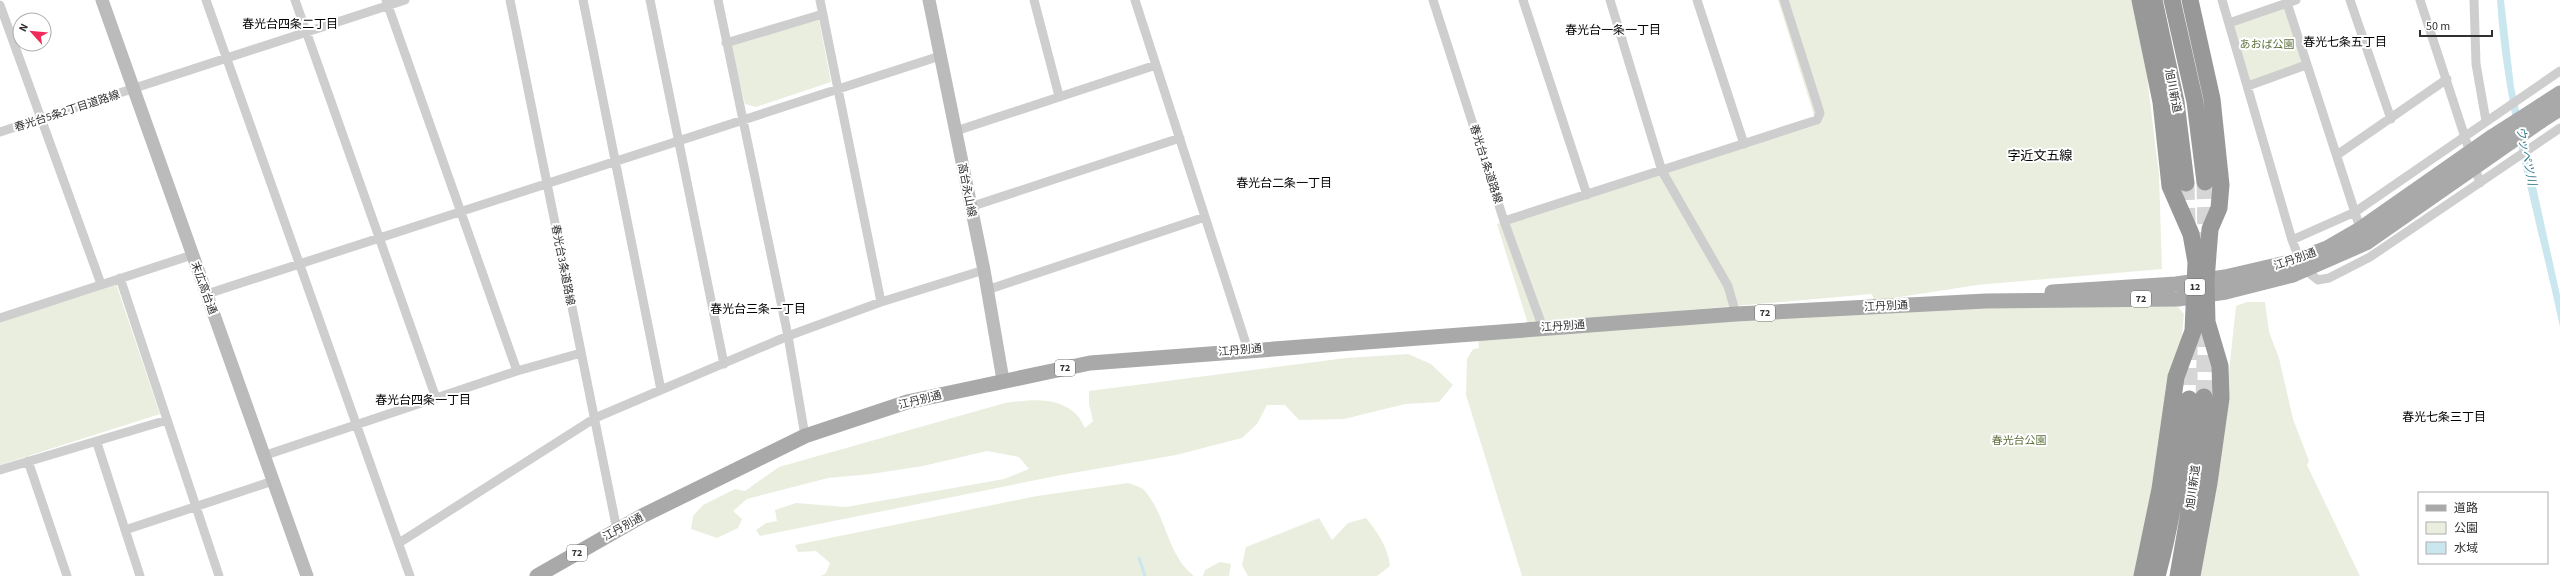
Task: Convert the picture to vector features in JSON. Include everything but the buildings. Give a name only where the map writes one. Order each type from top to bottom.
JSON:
[{"type":"highway","name":"12","points":[[2140,0],[2160,102],[2170,186],[2191,234],[2207,322],[2220,366],[2221,398],[2209,483],[2192,576]]},
{"type":"highway","name":"旭川新道","points":[[2154,0],[2176,102],[2186,183]]},
{"type":"highway","name":"旭川新道","points":[[2172,0],[2195,102],[2205,182]]},
{"type":"highway","name":"12","points":[[2142,576],[2160,489],[2176,377],[2193,331],[2210,229],[2218,208],[2221,186],[2212,99],[2190,0]]},
{"type":"highway","name":"旭川新道","points":[[2157,576],[2197,398],[2194,484],[2178,576]]},
{"type":"main road","name":"江丹別通","points":[[537,576],[617,530],[805,436],[907,402],[1003,380],[1090,363],[1736,314],[1986,301],[2178,299],[2200,288],[2292,269],[2366,243],[2540,113],[2560,93]]},
{"type":"main road","name":"江丹別通","points":[[2540,113],[2560,108]]},
{"type":"street","name":"末広高台通","points":[[102,0],[306,576]]},
{"type":"street","points":[[206,0],[300,264],[355,425],[410,576]]},
{"type":"street","points":[[295,0],[436,398]]},
{"type":"street","name":"春光台5条2丁目道路線","points":[[0,132],[227,59],[387,3],[405,0]]},
{"type":"street","name":"春光台3条道路線","points":[[510,0],[617,530]]},
{"type":"street","points":[[583,0],[661,390]]},
{"type":"street","points":[[650,0],[724,364]]},
{"type":"street","points":[[718,0],[788,336],[805,436]]},
{"type":"street","points":[[820,0],[839,88],[881,302]]},
{"type":"street","name":"高台永山線","points":[[928,0],[984,270],[1003,380]]},
{"type":"street","points":[[1034,0],[1059,96]]},
{"type":"street","points":[[1135,0],[1248,350]]},
{"type":"street","name":"春光台1条道路線","points":[[1433,0],[1504,221],[1543,328]]},
{"type":"street","points":[[1523,0],[1586,195]]},
{"type":"street","points":[[1610,0],[1662,171],[1728,286],[1736,314]]},
{"type":"street","points":[[1697,0],[1744,144]]},
{"type":"street","points":[[1504,221],[1817,120],[1820,113],[1784,0]]},
{"type":"street","points":[[2222,0],[2292,240],[2303,268],[2318,280],[2329,278],[2370,258],[2560,128]]},
{"type":"street","points":[[2229,23],[2296,0]]},
{"type":"street","points":[[2350,0],[2391,119]]},
{"type":"street","points":[[2420,0],[2447,79],[2463,137],[2480,182]]},
{"type":"street","points":[[2474,0],[2476,64],[2488,119]]},
{"type":"street","points":[[387,3],[517,371]]},
{"type":"street","points":[[2287,3],[2370,258]]},
{"type":"street","points":[[0,4],[101,284]]},
{"type":"street","points":[[726,43],[823,14]]},
{"type":"street","points":[[207,294],[380,239],[547,182],[940,56]]},
{"type":"street","points":[[956,130],[1156,65]]},
{"type":"street","points":[[2248,86],[2306,65]]},
{"type":"street","points":[[2292,240],[2355,212],[2488,119],[2560,71]]},
{"type":"street","points":[[2337,155],[2447,79]]},
{"type":"street","points":[[970,207],[1180,138]]},
{"type":"street","points":[[987,290],[1205,217]]},
{"type":"street","points":[[0,318],[192,255]]},
{"type":"street","points":[[399,543],[595,418],[788,336],[881,302],[984,270]]},
{"type":"street","points":[[120,278],[219,576]]},
{"type":"street","points":[[263,456],[517,371],[581,353]]},
{"type":"street","points":[[0,470],[28,460],[97,443],[168,420]]},
{"type":"street","points":[[97,443],[140,576]]},
{"type":"street","points":[[28,460],[67,576]]},
{"type":"street","points":[[125,530],[273,481]]},
{"type":"green space","points":[[1778,0],[2132,0],[2147,77],[2159,175],[2162,269],[1977,285],[1874,301],[1872,294],[1528,324],[1497,224],[1817,125]]},
{"type":"green space","name":"あおば公園","points":[[2287,3],[2306,65],[2248,86],[2229,23]]},
{"type":"green space","points":[[819,20],[831,82],[756,107],[745,104],[731,46]]},
{"type":"green space","points":[[115,281],[160,414],[0,465],[0,318]]},
{"type":"green space","points":[[2247,302],[2265,302],[2269,332],[2279,358],[2293,419],[2309,461],[2307,465],[2360,576],[2199,576],[2227,390],[2236,306]]},
{"type":"green space","name":"春光台公園","points":[[2168,303],[2178,307],[2184,314],[2181,346],[2134,576],[1522,576],[1466,395],[1467,359],[1473,349],[1479,348],[1478,337],[1985,305]]},
{"type":"green space","points":[[1408,354],[1431,364],[1453,385],[1439,402],[1405,404],[1344,419],[1299,420],[1285,405],[1267,405],[1257,424],[1242,438],[1176,455],[1061,475],[760,536],[756,530],[766,523],[777,521],[775,510],[796,503],[846,507],[1004,479],[1029,469],[1019,457],[987,451],[923,466],[871,474],[828,478],[747,499],[733,511],[742,519],[738,528],[717,538],[691,529],[693,516],[703,505],[735,489],[745,491],[779,467],[1005,403],[1042,400],[1061,404],[1077,415],[1085,428],[1093,421],[1089,404],[1089,391],[1346,358]]},
{"type":"green space","points":[[1128,483],[1144,490],[1152,501],[1178,558],[1194,576],[821,576],[826,573],[830,563],[816,551],[798,552],[795,545],[1037,496]]},
{"type":"green space","points":[[1319,518],[1332,540],[1348,523],[1366,518],[1382,540],[1390,566],[1377,576],[1248,576],[1242,565],[1246,547]]},
{"type":"green space","points":[[1220,562],[1231,564],[1229,576],[1203,576],[1205,570]]},
{"type":"water","name":"ウッペツ川","points":[[2497,0],[2504,0],[2514,87],[2560,295],[2560,327],[2522,165],[2514,124],[2501,41]]},
{"type":"waterway","points":[[1139,558],[1145,576]]},
{"type":"tunnel","points":[[2205,182],[2206,240]]},
{"type":"tunnel","points":[[2186,183],[2187,224]]},
{"type":"tunnel","points":[[2204,397],[2206,324]]},
{"type":"tunnel","points":[[2189,343],[2189,399]]},
{"type":"district","name":"春光台四条二丁目","points":[[290,24]]},
{"type":"district","name":"春光台一条一丁目","points":[[1613,30]]},
{"type":"district","name":"春光七条五丁目","points":[[2345,42]]},
{"type":"district","name":"字近文五線","points":[[2040,156]]},
{"type":"district","name":"春光台二条一丁目","points":[[1284,183]]},
{"type":"district","name":"春光台三条一丁目","points":[[758,309]]},
{"type":"district","name":"春光台四条一丁目","points":[[423,400]]},
{"type":"district","name":"春光七条三丁目","points":[[2444,417]]}]
